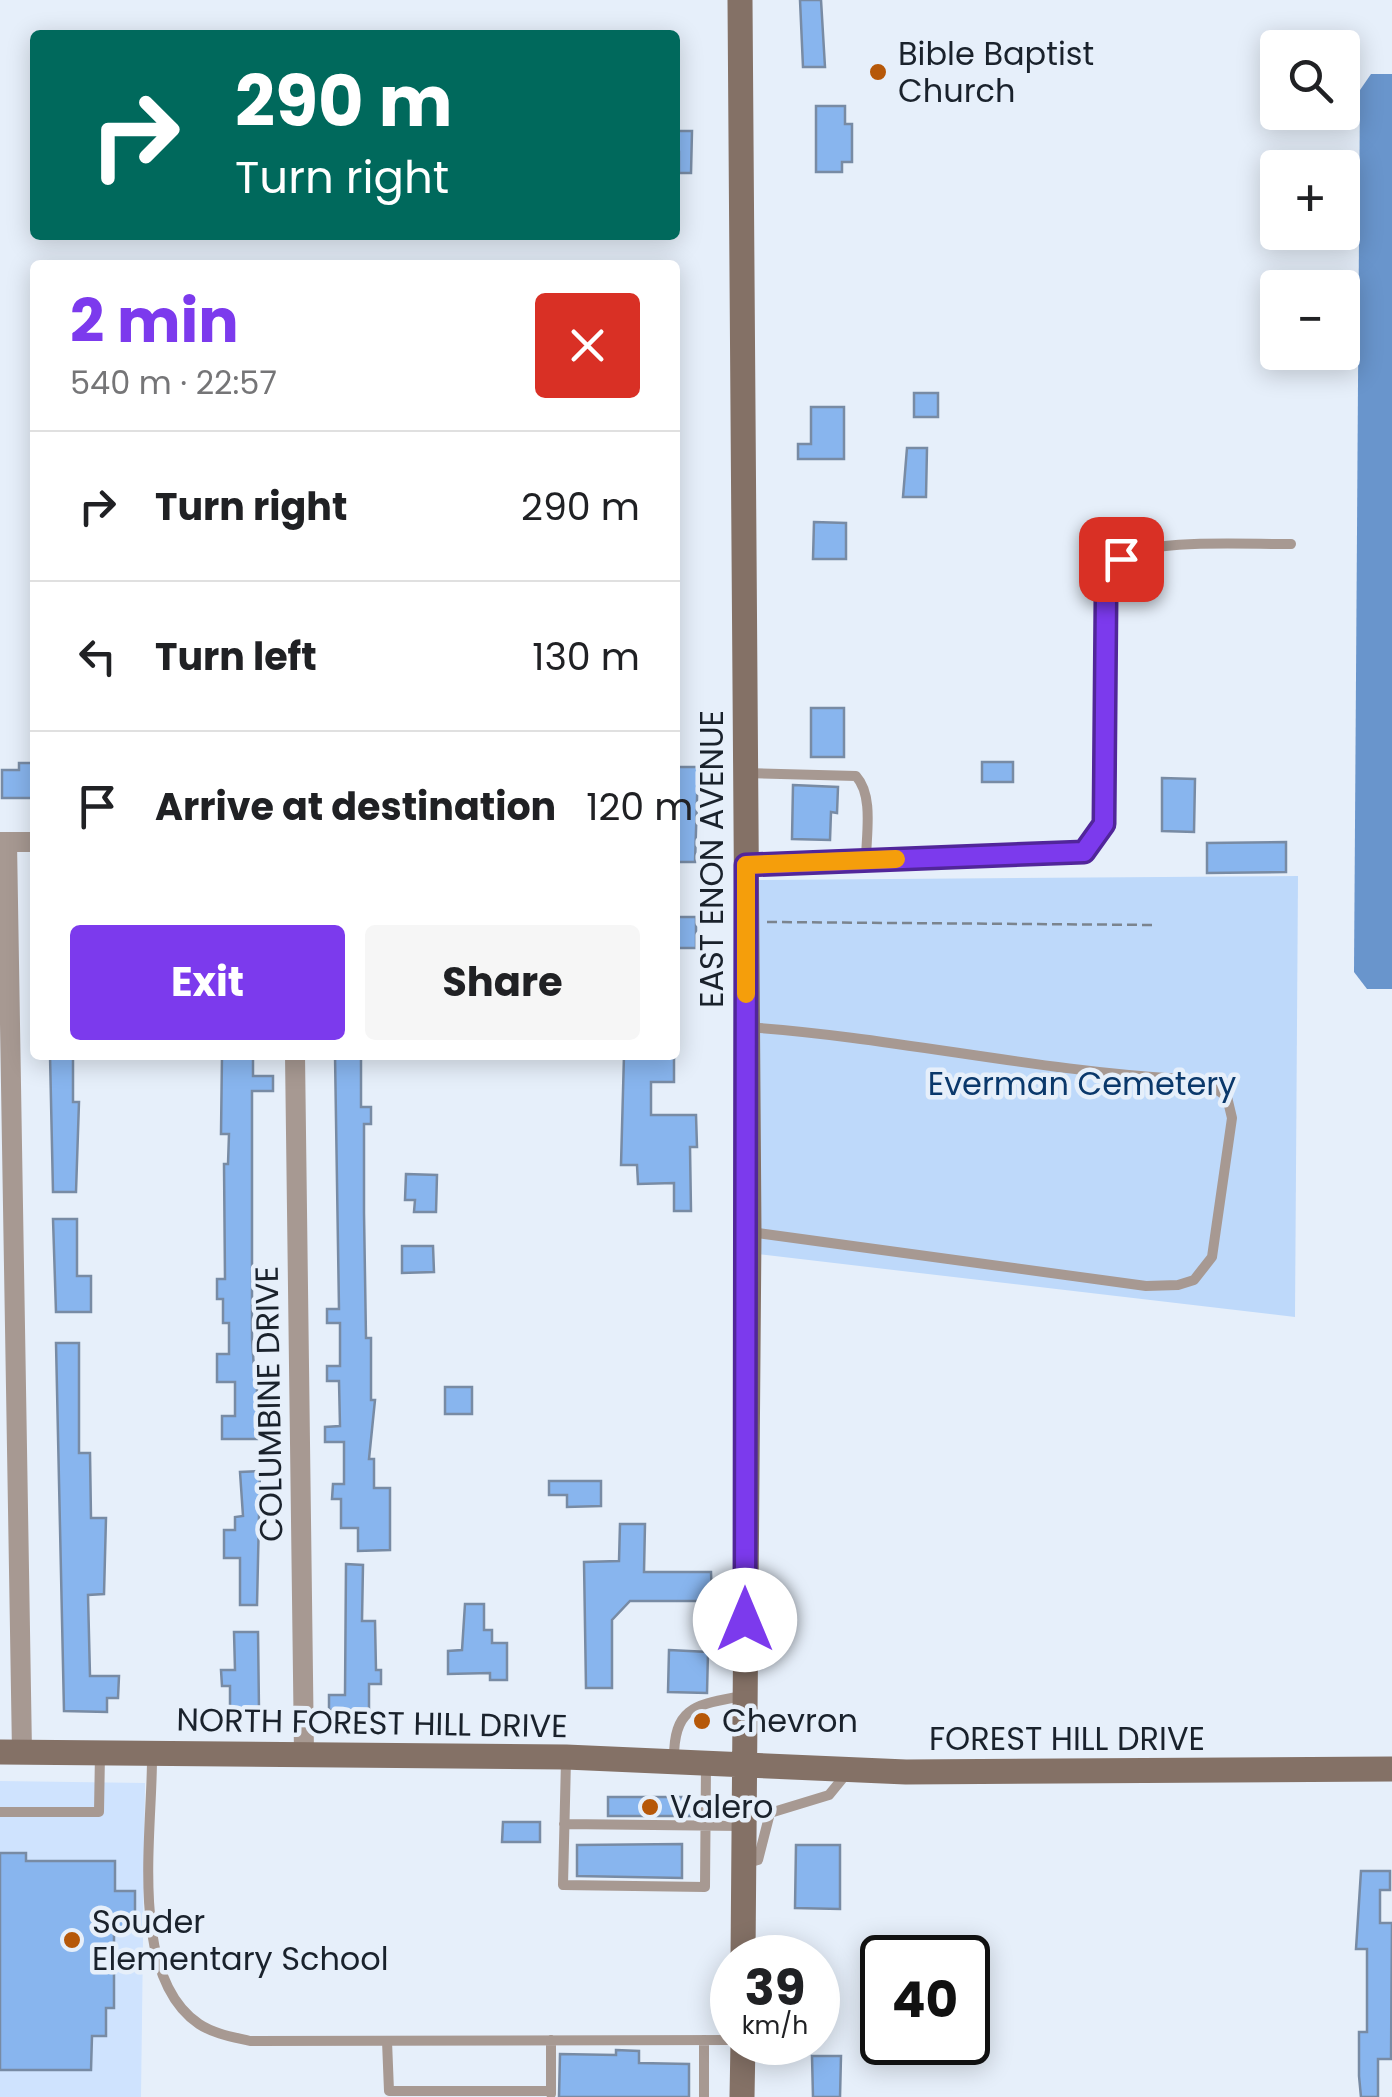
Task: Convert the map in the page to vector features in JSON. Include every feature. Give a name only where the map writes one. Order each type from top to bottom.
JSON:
[{"type":"street","name":"EAST ENON AVENUE","points":[[740,0],[748,1232],[743,1935]]},
{"type":"street","points":[[11,1752],[4,842],[30,842]]},
{"type":"street","name":"COLUMBINE DRIVE","points":[[295,1060],[304,1753]]},
{"type":"street","name":"NORTH FOREST HILL DRIVE","points":[[11,1752],[566,1758],[744,1767]]},
{"type":"street","name":"FOREST HILL DRIVE","points":[[744,1767],[849,1771],[1392,1769]]},
{"type":"street","points":[[742,2065],[742,2097]]},
{"type":"lane","points":[[746,865],[1084,852],[1104,824],[1106,596],[1110,573],[1121,559],[1146,548],[1290,544]]},
{"type":"lane","points":[[745,773],[856,776],[864,786],[866,799],[866,860]]},
{"type":"lane","points":[[746,1027],[808,1031],[1037,1067],[1183,1080],[1212,1086],[1227,1097],[1232,1118],[1212,1257],[1194,1280],[1178,1286],[1146,1286],[951,1262],[748,1232]]},
{"type":"lane","points":[[674,1764],[674,1731],[687,1712],[708,1702],[744,1696]]},
{"type":"lane","points":[[0,1812],[99,1812],[100,1752]]},
{"type":"lane","points":[[152,1752],[152,1951],[182,2006],[197,2023],[250,2041],[710,2040]]},
{"type":"lane","points":[[566,1758],[563,1885],[705,1887],[706,1765]]},
{"type":"lane","points":[[743,1864],[758,1860],[770,1813],[828,1795],[849,1771]]},
{"type":"lane","points":[[564,1824],[744,1826]]},
{"type":"lane","points":[[387,2041],[389,2091],[551,2094],[550,2040]]},
{"type":"lane","points":[[704,2040],[704,2097]]},
{"type":"path","points":[[746,922],[1156,925]]},
{"type":"shaded area","name":"Souder Elementary School","points":[[0,1781],[145,1783],[141,2097],[0,2097]]},
{"type":"green space","name":"Everman Cemetery","points":[[1298,876],[1295,1317],[757,1254],[757,880]]},
{"type":"water","points":[[1371,74],[1392,74],[1392,989],[1367,989],[1354,972],[1360,90]]},
{"type":"building","points":[[800,0],[821,0],[825,67],[803,67]]},
{"type":"building","points":[[816,106],[845,106],[845,124],[852,124],[852,162],[842,162],[842,172],[816,172]]},
{"type":"building","points":[[680,131],[692,131],[691,173],[680,173]]},
{"type":"building","points":[[914,393],[938,393],[938,417],[914,417]]},
{"type":"building","points":[[811,407],[844,407],[844,459],[798,459],[798,444],[811,444]]},
{"type":"building","points":[[907,448],[927,448],[926,497],[903,497]]},
{"type":"building","points":[[814,522],[846,523],[846,559],[813,559]]},
{"type":"building","points":[[811,708],[844,708],[844,757],[811,757]]},
{"type":"building","points":[[982,762],[1013,762],[1013,782],[982,782]]},
{"type":"building","points":[[19,763],[30,763],[30,798],[2,798],[2,770],[19,770]]},
{"type":"building","points":[[680,767],[698,767],[695,862],[680,862]]},
{"type":"building","points":[[1162,778],[1195,779],[1194,832],[1162,831]]},
{"type":"building","points":[[793,785],[838,787],[837,813],[831,812],[830,840],[792,839]]},
{"type":"building","points":[[1286,842],[1286,872],[1207,873],[1207,843]]},
{"type":"building","points":[[680,917],[696,917],[696,948],[680,948]]},
{"type":"building","points":[[50,1060],[73,1060],[73,1102],[79,1102],[76,1192],[53,1192]]},
{"type":"building","points":[[222,1060],[253,1060],[253,1076],[273,1076],[273,1091],[252,1091],[254,1369],[271,1369],[271,1382],[257,1382],[257,1439],[222,1439],[222,1416],[235,1416],[235,1382],[217,1382],[217,1354],[229,1354],[229,1323],[223,1323],[223,1299],[217,1299],[217,1279],[225,1279],[224,1164],[228,1164],[229,1134],[221,1134]]},
{"type":"building","points":[[335,1060],[361,1060],[361,1107],[371,1107],[371,1124],[364,1124],[366,1338],[371,1338],[371,1400],[375,1400],[369,1459],[374,1459],[374,1488],[390,1488],[390,1550],[358,1551],[358,1528],[341,1528],[341,1499],[332,1499],[333,1484],[344,1484],[344,1442],[325,1442],[325,1427],[340,1426],[339,1381],[327,1381],[327,1366],[340,1366],[340,1323],[327,1323],[327,1309],[339,1309]]},
{"type":"building","points":[[624,1060],[674,1060],[674,1082],[651,1082],[651,1115],[696,1115],[697,1147],[690,1147],[691,1211],[674,1211],[674,1183],[638,1184],[637,1165],[621,1165]]},
{"type":"building","points":[[406,1174],[437,1175],[436,1212],[414,1212],[415,1200],[405,1200]]},
{"type":"building","points":[[53,1219],[77,1219],[77,1276],[91,1276],[91,1312],[56,1312]]},
{"type":"building","points":[[402,1246],[433,1246],[434,1272],[402,1273]]},
{"type":"building","points":[[56,1343],[79,1343],[79,1453],[90,1453],[91,1518],[106,1518],[104,1594],[88,1595],[90,1676],[119,1676],[118,1698],[107,1698],[107,1712],[64,1711]]},
{"type":"building","points":[[445,1387],[472,1387],[472,1414],[445,1414]]},
{"type":"building","points":[[260,1471],[257,1605],[240,1605],[240,1558],[224,1558],[224,1530],[235,1530],[235,1517],[243,1516],[240,1472]]},
{"type":"building","points":[[549,1481],[601,1481],[601,1506],[567,1507],[567,1495],[549,1495]]},
{"type":"building","points":[[620,1524],[645,1524],[644,1572],[711,1572],[712,1601],[630,1601],[612,1620],[612,1688],[586,1688],[584,1562],[619,1561]]},
{"type":"building","points":[[346,1564],[363,1565],[362,1621],[375,1621],[376,1670],[381,1670],[381,1684],[369,1684],[369,1710],[329,1710],[329,1695],[345,1695]]},
{"type":"building","points":[[465,1604],[484,1604],[484,1630],[492,1630],[492,1643],[507,1643],[507,1680],[490,1680],[490,1673],[448,1674],[448,1651],[462,1650]]},
{"type":"building","points":[[234,1632],[258,1632],[259,1710],[230,1711],[230,1686],[222,1686],[221,1670],[235,1670]]},
{"type":"building","points":[[669,1650],[708,1652],[707,1693],[668,1692]]},
{"type":"building","name":"Valero","points":[[608,1797],[692,1797],[693,1816],[608,1816]]},
{"type":"building","points":[[503,1822],[540,1822],[540,1842],[502,1842]]},
{"type":"building","points":[[682,1844],[682,1878],[577,1876],[577,1845]]},
{"type":"building","points":[[796,1845],[840,1845],[840,1909],[795,1908]]},
{"type":"building","name":"Souder Elementary School","points":[[0,1853],[26,1853],[26,1861],[115,1861],[115,1891],[135,1891],[135,1931],[114,1931],[114,2008],[106,2008],[106,2036],[92,2036],[91,2070],[0,2070]]},
{"type":"building","points":[[1361,1871],[1390,1871],[1390,1890],[1380,1890],[1380,1923],[1392,1923],[1391,2059],[1378,2059],[1378,2097],[1361,2097],[1359,2076],[1359,2032],[1367,2032],[1367,1949],[1356,1949]]},
{"type":"building","points":[[616,2050],[639,2051],[639,2063],[689,2064],[689,2097],[559,2097],[560,2054],[616,2055]]},
{"type":"building","points":[[841,2056],[840,2097],[813,2097],[812,2065],[840,2065]]},
{"type":"slow traffic","points":[[746,994],[746,865],[896,859]]},
{"type":"place","name":"Bible Baptist Church","points":[[878,72]]},
{"type":"place","name":"Chevron","points":[[702,1721]]},
{"type":"place","name":"Valero","points":[[650,1807]]},
{"type":"place","name":"Souder Elementary School","points":[[72,1940]]},
{"type":"route","points":[[745,1620],[746,865],[1084,852],[1104,824],[1106,596],[1110,573],[1121,559]]}]
